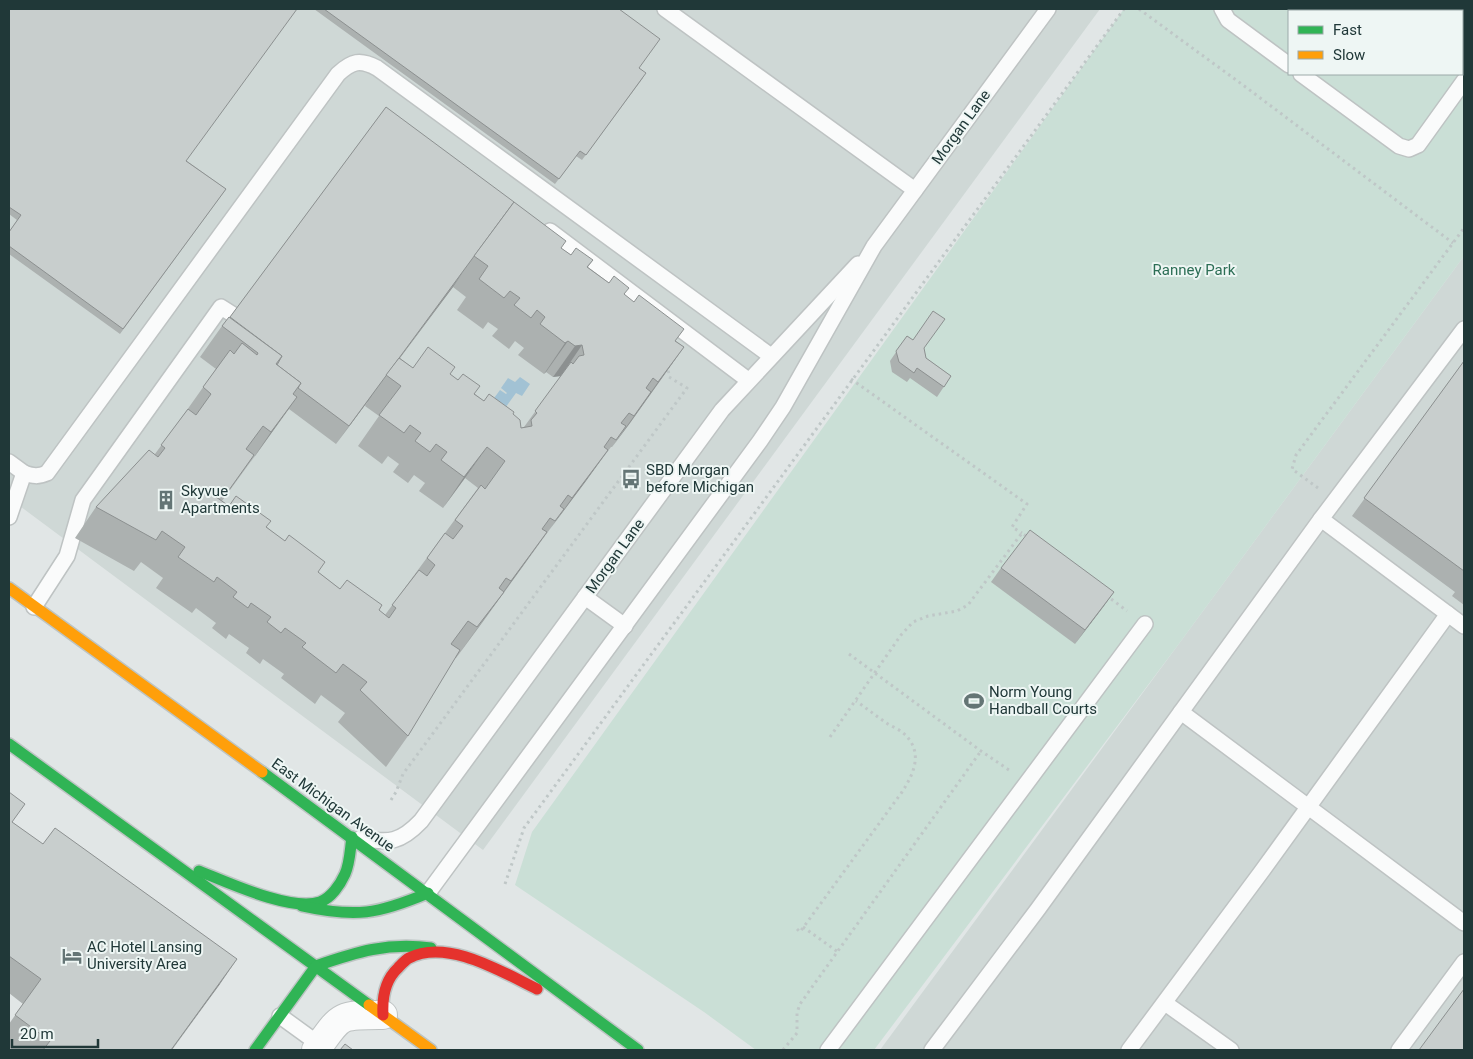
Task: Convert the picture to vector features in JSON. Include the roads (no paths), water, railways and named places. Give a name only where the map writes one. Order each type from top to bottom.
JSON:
[{"type":"main road","name":"East Michigan Avenue","points":[[9,588],[352,837],[638,1050]]},
{"type":"main road","points":[[9,744],[431,1050]]},
{"type":"main road","points":[[295,904],[319,903],[335,889],[347,870],[352,837]]},
{"type":"main road","points":[[167,859],[264,895],[330,913],[360,915],[377,912],[428,893]]},
{"type":"main road","points":[[255,1050],[316,966],[373,947],[389,945],[403,944],[447,952],[475,960],[586,1011]]},
{"type":"main road","points":[[383,1015],[385,987],[396,969],[403,962],[412,955],[424,952],[447,952]]},
{"type":"street","points":[[318,1047],[339,1019],[348,1015],[383,1015]]},
{"type":"lane","points":[[665,9],[915,190]]},
{"type":"lane","name":"Morgan Lane","points":[[428,893],[760,441],[783,407],[874,246],[1048,9]]},
{"type":"lane","points":[[1222,9],[1228,20],[1288,64]]},
{"type":"lane","points":[[9,462],[32,476],[40,476],[47,473],[338,74],[346,66],[358,62],[366,63],[376,68],[771,356]]},
{"type":"lane","points":[[1302,75],[1399,146],[1408,149],[1418,144],[1464,81]]},
{"type":"lane","points":[[536,220],[748,380]]},
{"type":"lane","name":"Morgan Lane","points":[[352,837],[376,841],[394,841],[408,834],[421,821],[722,410],[874,246]]},
{"type":"lane","points":[[34,606],[67,556],[83,500],[221,307],[232,314]]},
{"type":"lane","points":[[939,1048],[1321,519],[1464,329]]},
{"type":"lane","points":[[9,516],[24,472]]},
{"type":"lane","points":[[1321,519],[1464,626]]},
{"type":"lane","points":[[586,597],[625,626]]},
{"type":"lane","points":[[1129,1050],[1448,614]]},
{"type":"lane","points":[[828,1050],[1145,624]]},
{"type":"lane","points":[[1181,712],[1464,923]]},
{"type":"lane","points":[[1399,1050],[1464,962]]},
{"type":"lane","points":[[1165,1003],[1231,1050]]},
{"type":"lane","points":[[280,1016],[318,1047]]},
{"type":"water","points":[[520,377],[530,384],[522,396],[516,393],[503,411],[486,409],[500,390],[507,393],[501,388],[508,378],[515,382]]},
{"type":"place","name":"SBD Morgan before Michigan","points":[[631,479]]},
{"type":"place","name":"Skyvue Apartments","points":[[166,500]]},
{"type":"place","name":"Norm Young Handball Courts","points":[[974,701]]},
{"type":"place","name":"AC Hotel Lansing University Area","points":[[72,956]]},
{"type":"park label","name":"Ranney Park","points":[[1194,270]]}]
